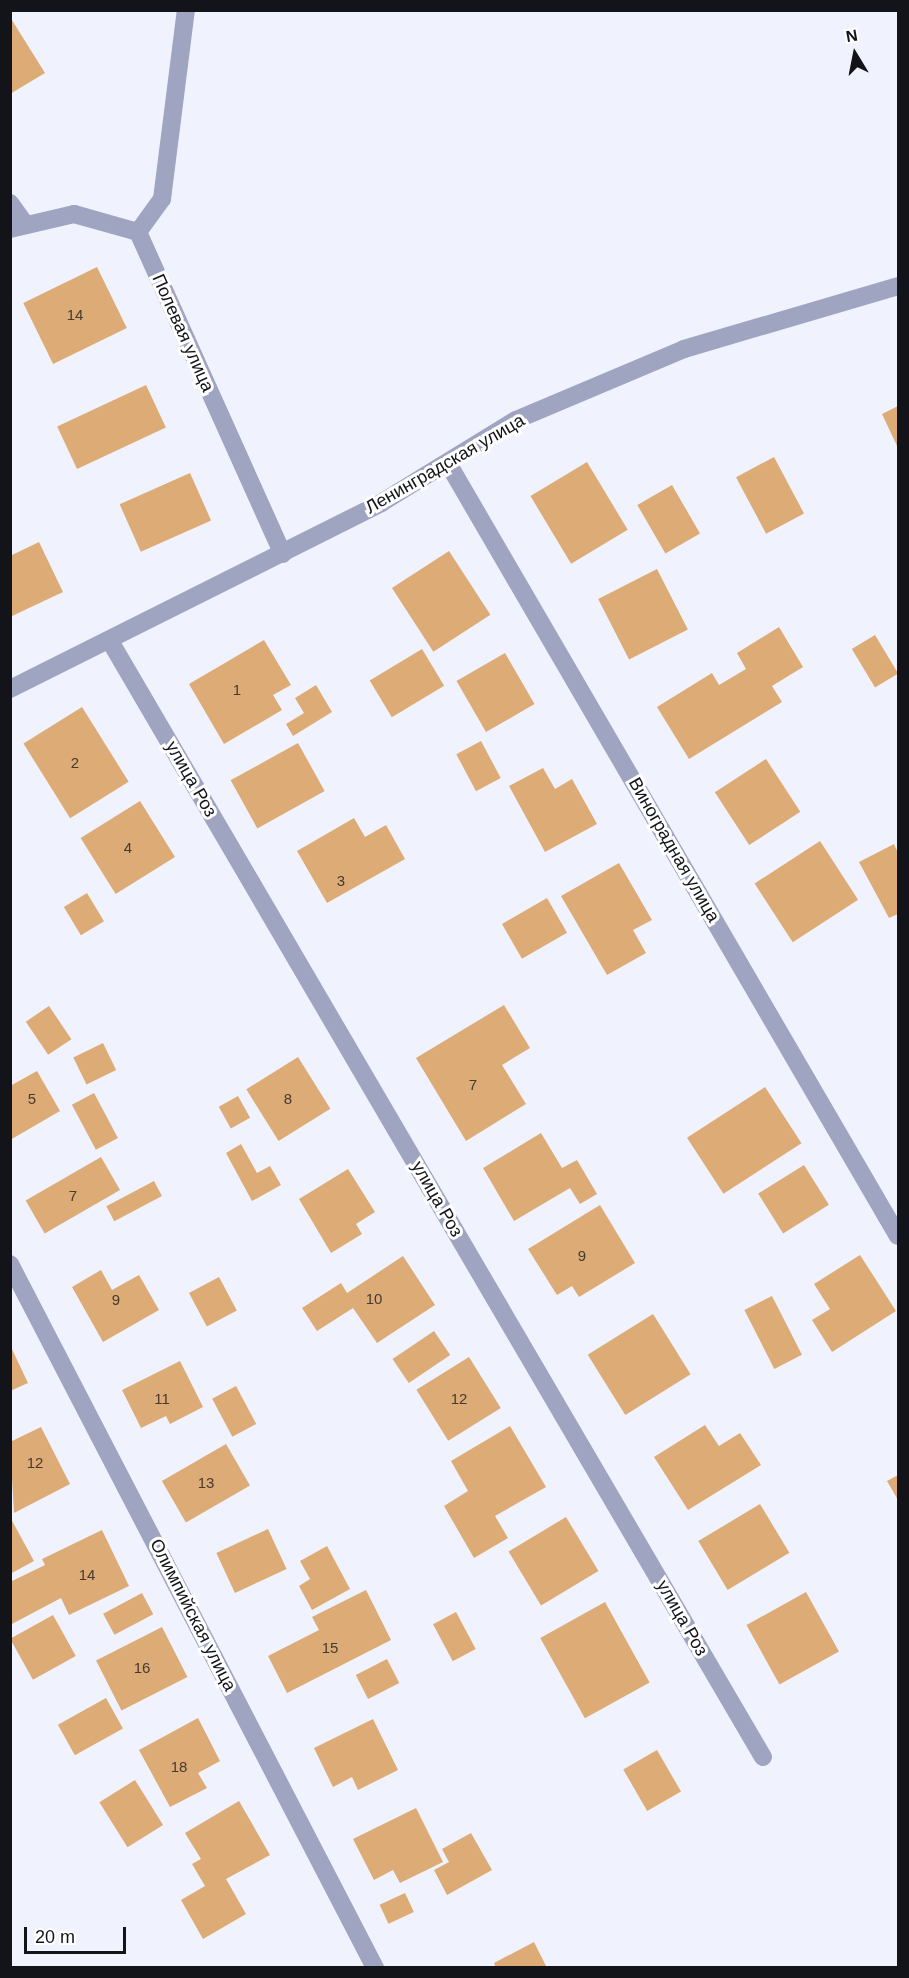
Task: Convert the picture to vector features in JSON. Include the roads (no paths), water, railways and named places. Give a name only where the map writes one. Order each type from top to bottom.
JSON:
[{"type":"street","points":[[10,203],[17,226],[74,214],[138,232],[162,199],[186,10]]},
{"type":"street","name":"Полевая улица","points":[[138,232],[283,554]]},
{"type":"street","name":"Ленинградская улица","points":[[10,689],[283,554],[449,465],[516,420],[684,350],[898,286]]},
{"type":"street","name":"Виноградная улица","points":[[449,465],[898,1236]]},
{"type":"street","name":"улица Роз","points":[[110,641],[763,1757]]},
{"type":"street","name":"Олимпийская улица","points":[[10,1264],[375,1968]]}]
